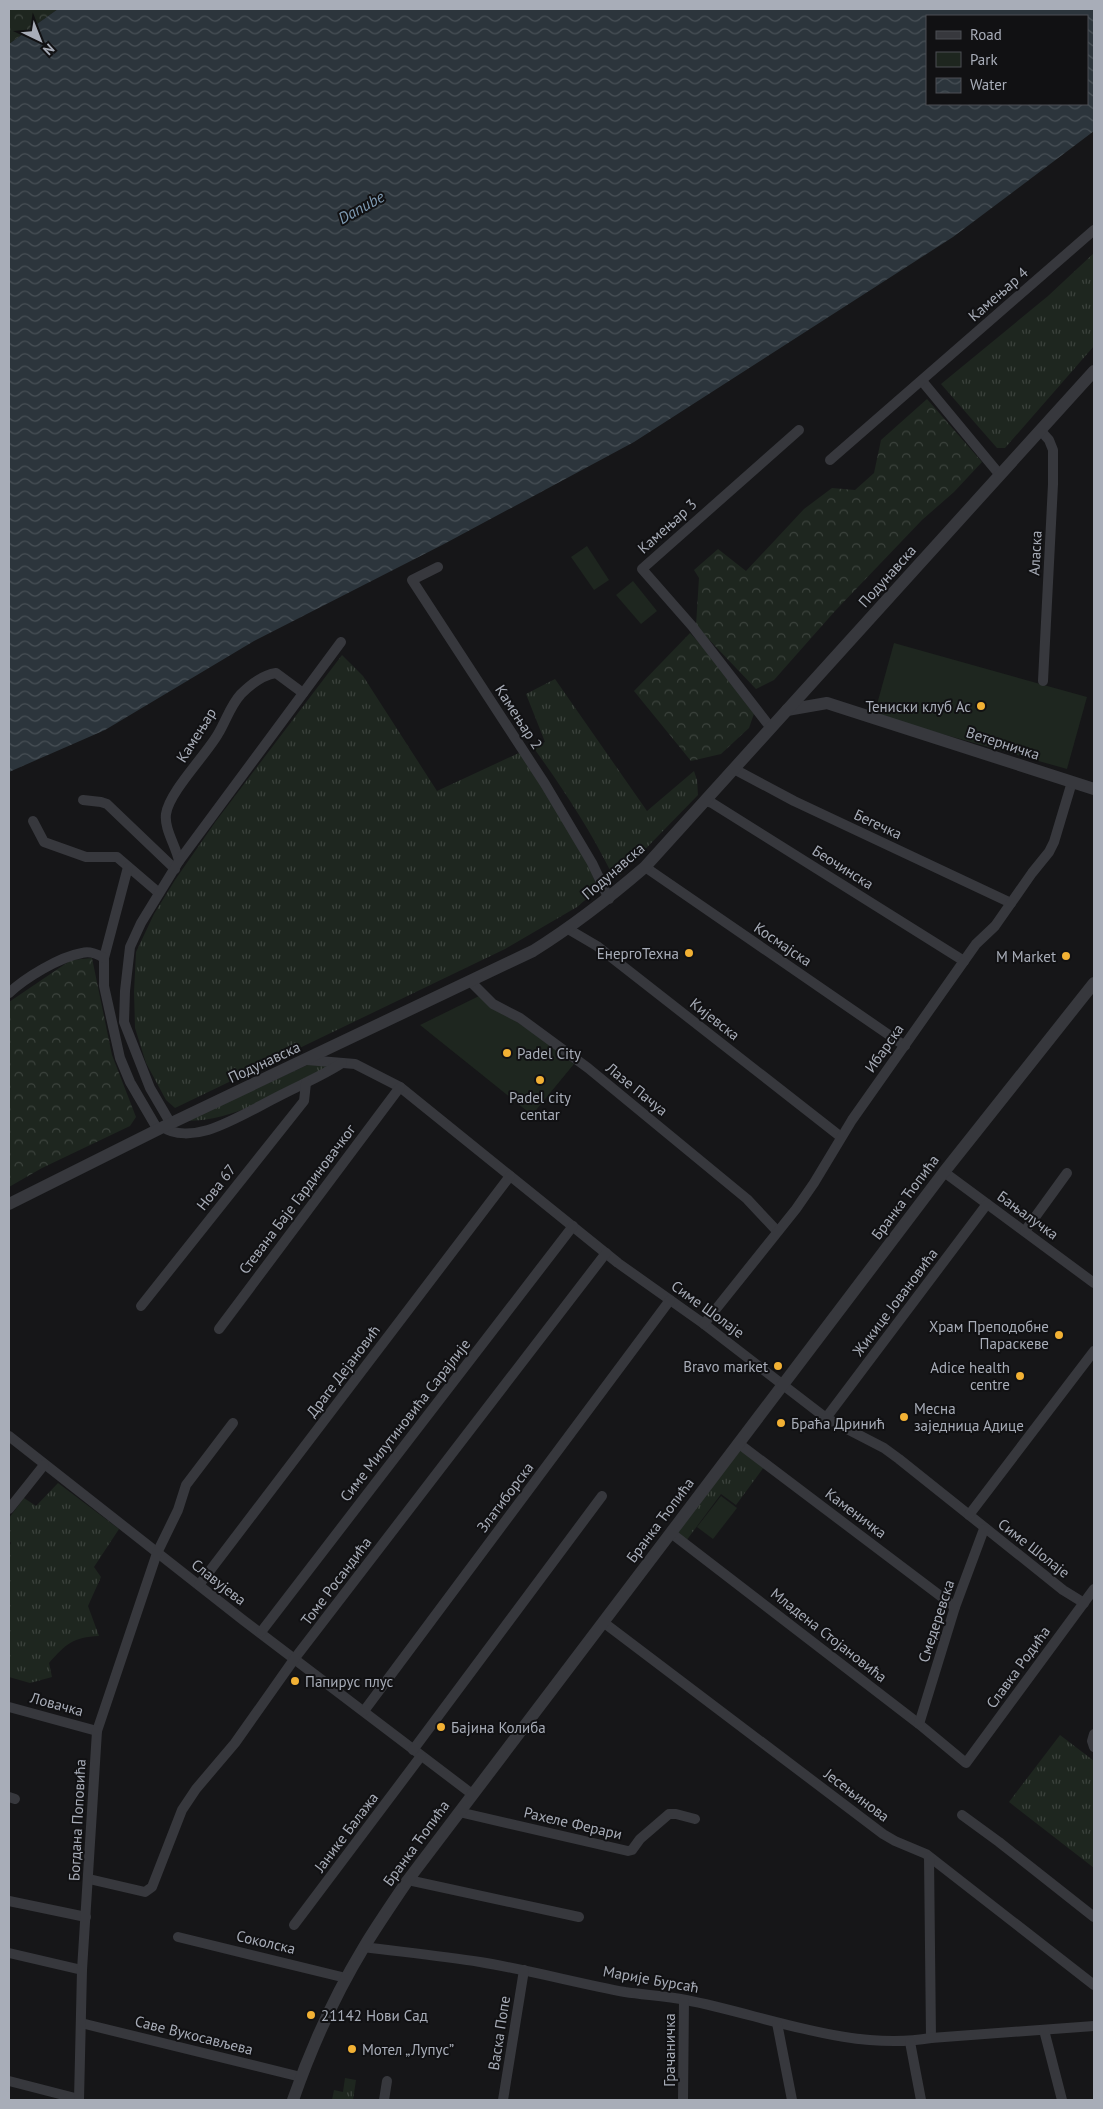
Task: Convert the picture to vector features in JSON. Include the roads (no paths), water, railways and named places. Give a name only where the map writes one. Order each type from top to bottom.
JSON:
[{"type":"street","name":"Камењар 4","points":[[830,460],[1094,230]]},
{"type":"street","name":"Подунавска","points":[[9,1204],[164,1127],[533,951],[568,930],[609,899],[645,868],[1094,371]]},
{"type":"street","points":[[922,381],[1000,474]]},
{"type":"street","name":"Камењар 3","points":[[771,728],[692,626],[642,569],[799,430]]},
{"type":"street","name":"Аласка","points":[[1041,431],[1049,440],[1052,450],[1053,484],[1043,681]]},
{"type":"street","name":"Камењар 2","points":[[438,568],[412,580],[545,784],[592,863],[609,899]]},
{"type":"street","points":[[164,1127],[124,1022],[125,991],[130,948],[142,923],[177,865],[341,642]]},
{"type":"street","name":"Камењар","points":[[177,865],[174,842],[165,823],[168,803],[219,734],[230,708],[240,695],[258,680],[276,673],[303,693]]},
{"type":"street","name":"Ветерничка","points":[[787,710],[827,703],[1094,789]]},
{"type":"street","name":"Бегечка","points":[[734,769],[794,801],[1011,903]]},
{"type":"street","name":"Ибарска","points":[[704,1324],[814,1183],[841,1137],[964,961],[976,944],[995,926],[1054,842],[1072,782]]},
{"type":"street","points":[[84,800],[107,804],[177,865]]},
{"type":"street","name":"Беочинска","points":[[705,801],[712,803],[964,961]]},
{"type":"street","points":[[32,821],[44,842],[86,857],[117,857],[159,894]]},
{"type":"street","points":[[128,867],[104,958],[104,986],[120,1058],[130,1082],[164,1127],[170,1132],[188,1133],[207,1130],[234,1119],[343,1063]]},
{"type":"street","name":"Космајска","points":[[645,868],[905,1046]]},
{"type":"street","name":"Кијевска","points":[[568,930],[597,946],[841,1137]]},
{"type":"street","points":[[9,993],[41,970],[82,952],[98,954],[104,958]]},
{"type":"street","name":"Лазе Пачуа","points":[[470,981],[493,1004],[520,1018],[588,1068],[747,1199],[778,1231]]},
{"type":"street","name":"Бранка Ћопића","points":[[293,2100],[301,2077],[346,1978],[408,1880],[944,1172],[1094,983]]},
{"type":"street","name":"Симе Шолаје","points":[[307,1060],[355,1064],[400,1088],[606,1253],[704,1324],[826,1418],[884,1448],[969,1514],[984,1529],[1063,1590],[1084,1603]]},
{"type":"street","name":"Нова 67","points":[[141,1306],[304,1101],[306,1083]]},
{"type":"street","name":"Стевана Баје Гардиновачког","points":[[219,1329],[400,1088]]},
{"type":"street","name":"Бањалучка","points":[[944,1172],[1094,1283]]},
{"type":"street","points":[[1025,1232],[1067,1174]]},
{"type":"street","name":"Драге Дејановић","points":[[199,1585],[510,1176]]},
{"type":"street","name":"Жикице Јовановића","points":[[826,1418],[987,1204]]},
{"type":"street","name":"Симе Милутиновића Сарајлије","points":[[261,1632],[573,1226]]},
{"type":"street","name":"Томе Росандића","points":[[89,1879],[145,1892],[152,1888],[182,1810],[196,1789],[235,1743],[295,1658],[606,1253]]},
{"type":"street","name":"Златиборска","points":[[364,1711],[670,1300]]},
{"type":"street","points":[[969,1514],[1094,1351]]},
{"type":"street","name":"Богдана Поповића","points":[[9,2081],[79,2099],[82,1970],[97,1730],[157,1553],[178,1510],[186,1485],[233,1423]]},
{"type":"street","name":"Славујева","points":[[9,1436],[157,1553],[472,1794]]},
{"type":"street","name":"Каменичка","points":[[738,1443],[955,1607]]},
{"type":"street","points":[[9,1509],[44,1465]]},
{"type":"street","points":[[417,1753],[602,1496]]},
{"type":"street","name":"Смедеревска","points":[[919,1724],[955,1607],[984,1529]]},
{"type":"street","name":"Младена Стојановића","points":[[671,1533],[919,1724],[966,1763]]},
{"type":"street","name":"Славка Родића","points":[[966,1763],[1094,1589]]},
{"type":"street","name":"Јесењинова","points":[[603,1622],[884,1834],[929,1856],[1094,1986]]},
{"type":"street","name":"Ловачка","points":[[9,1707],[97,1730]]},
{"type":"street","points":[[1094,1734],[1094,1746]]},
{"type":"street","name":"Јанике Балажа","points":[[294,1925],[417,1753]]},
{"type":"street","name":"Рахеле Ферари","points":[[459,1812],[628,1851],[632,1850],[640,1839],[670,1814],[695,1819]]},
{"type":"street","points":[[962,1815],[1094,1916]]},
{"type":"street","points":[[929,1856],[931,2038]]},
{"type":"street","points":[[408,1880],[579,1917]]},
{"type":"street","points":[[9,1901],[86,1917]]},
{"type":"street","name":"Соколска","points":[[178,1937],[346,1978]]},
{"type":"street","name":"Марије Бурсаћ","points":[[364,1947],[479,1962],[625,1992],[684,2000],[836,2036],[910,2042],[931,2038],[1094,2026]]},
{"type":"street","points":[[9,1954],[82,1970]]},
{"type":"street","name":"Васка Попе","points":[[503,2100],[524,1970]]},
{"type":"street","name":"Грачаничка","points":[[683,2100],[684,2000]]},
{"type":"street","name":"Саве Вукосављева","points":[[81,2023],[301,2077]]},
{"type":"street","points":[[777,2023],[792,2100]]},
{"type":"street","points":[[1044,2030],[1062,2100]]},
{"type":"street","points":[[910,2042],[922,2100]]},
{"type":"street","points":[[384,2100],[387,2081]]},
{"type":"water","name":"Danube","points":[[58,9],[1094,9],[1094,131],[953,237],[634,442],[444,544],[254,641],[105,730],[9,772],[9,44]]},
{"type":"place","name":"Тениски клуб Ас","points":[[981,706]]},
{"type":"place","name":"ЕнергоТехна","points":[[689,953]]},
{"type":"place","name":"M Market","points":[[1066,956]]},
{"type":"place","name":"Padel City","points":[[507,1053]]},
{"type":"place","name":"Padel city centar","points":[[540,1080]]},
{"type":"place","name":"Храм Преподобне Параскеве","points":[[1059,1335]]},
{"type":"place","name":"Bravo market","points":[[778,1366]]},
{"type":"place","name":"Adice health centre","points":[[1020,1376]]},
{"type":"place","name":"Месна заједница Адице","points":[[904,1417]]},
{"type":"place","name":"Браћа Дринић","points":[[781,1423]]},
{"type":"place","name":"Папирус плус","points":[[295,1681]]},
{"type":"place","name":"Бајина Колиба","points":[[441,1727]]},
{"type":"place","name":"21142 Нови Сад","points":[[311,2015]]},
{"type":"place","name":"Мотел „Лупус”","points":[[352,2049]]}]
